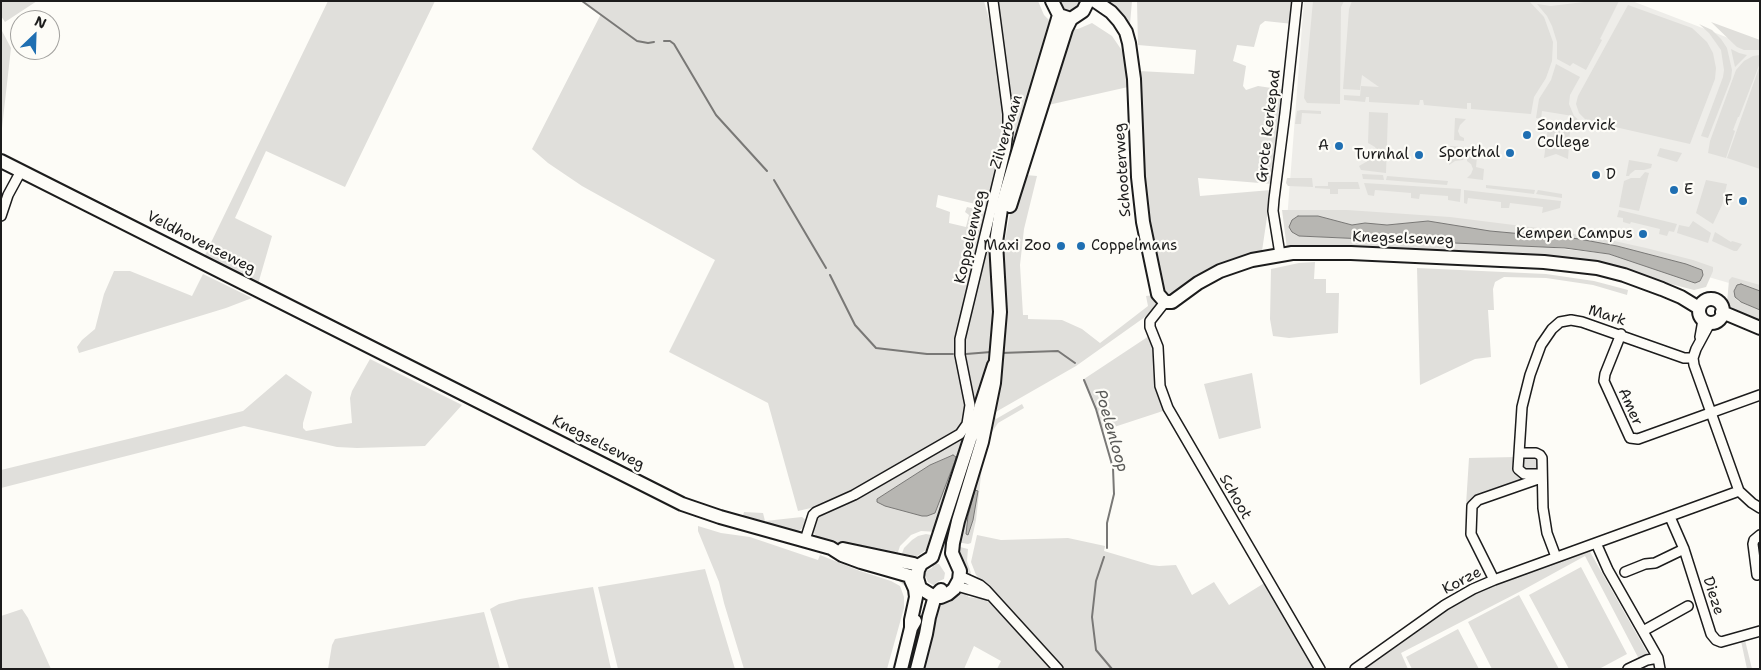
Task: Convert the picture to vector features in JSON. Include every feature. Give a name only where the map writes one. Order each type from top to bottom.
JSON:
[{"type":"street","name":"Koppelenweg","points":[[805,540],[813,515],[816,512],[854,495],[960,434],[968,424],[970,405],[960,355],[960,339],[1004,157],[1008,131],[1008,114],[992,1]]},
{"type":"street","points":[[1052,1],[1065,16],[1080,14],[1089,4]]},
{"type":"street","name":"Grote Kerkepad","points":[[1280,254],[1273,211],[1297,1]]},
{"type":"street","name":"Schooterweg","points":[[1089,4],[1111,12],[1126,32],[1133,69],[1138,177],[1143,222],[1158,294],[1165,302]]},
{"type":"street","name":"Zilverbaan","points":[[932,554],[994,362],[1000,312],[998,262],[1012,200],[1064,37],[1065,16]]},
{"type":"street","name":"Veldhovenseweg","points":[[1,161],[385,354]]},
{"type":"street","points":[[1,216],[8,196],[21,171]]},
{"type":"street","name":"Knegselseweg","points":[[1151,331],[1150,321],[1165,302],[1172,302],[1198,283],[1220,271],[1252,260],[1280,254],[1351,253],[1565,264],[1597,268],[1624,275],[1681,297],[1709,314],[1760,328]]},
{"type":"street","points":[[1709,314],[1693,358],[1740,492],[1752,504],[1760,508]]},
{"type":"street","name":"Mark","points":[[1541,476],[1524,474],[1518,469],[1522,407],[1541,345],[1552,329],[1560,322],[1571,320],[1582,322],[1621,334],[1684,358],[1693,358]]},
{"type":"street","name":"Schoot","points":[[1151,331],[1158,347],[1160,386],[1168,408],[1320,669]]},
{"type":"street","name":"Amer","points":[[1621,334],[1604,381],[1630,438],[1638,439],[1711,411]]},
{"type":"street","name":"Knegselseweg","points":[[385,354],[682,504],[830,548],[842,555],[916,580],[929,595],[938,596]]},
{"type":"street","name":"Zilverbaan","points":[[950,558],[954,527],[958,521],[982,442],[994,384],[994,362]]},
{"type":"street","points":[[1711,411],[1760,395]]},
{"type":"street","points":[[1520,453],[1540,455],[1542,458],[1542,508],[1547,533],[1556,557]]},
{"type":"street","points":[[1494,580],[1471,534],[1472,506],[1478,500],[1541,476]]},
{"type":"street","name":"Korze","points":[[1355,669],[1445,605],[1473,589],[1556,557],[1740,492]]},
{"type":"street","name":"Dieze","points":[[1670,517],[1684,549],[1711,634],[1720,642],[1760,631]]},
{"type":"street","points":[[1757,575],[1753,544],[1754,540],[1760,535]]},
{"type":"street","points":[[1596,543],[1608,570],[1658,658],[1660,669]]},
{"type":"street","points":[[1625,572],[1646,564],[1655,563],[1684,549]]},
{"type":"street","points":[[901,669],[911,628],[915,622],[916,580],[924,556],[932,554],[950,558],[957,579]]},
{"type":"street","points":[[917,669],[927,625],[939,591],[957,579]]},
{"type":"street","points":[[957,579],[980,585],[1058,669]]},
{"type":"street","points":[[1643,631],[1688,606]]},
{"type":"street","points":[[1628,669],[1647,660],[1658,658]]},
{"type":"shaded area","points":[[1,1],[37,1],[23,10],[10,10],[10,19],[5,22],[1,16]]},
{"type":"shaded area","points":[[328,1],[435,1],[345,187],[266,151],[235,218],[272,236],[258,284],[204,257]]},
{"type":"shaded area","points":[[583,1],[984,1],[994,37],[1004,117],[988,207],[938,195],[936,207],[950,212],[949,223],[966,227],[969,215],[965,212],[967,207],[987,212],[956,359],[967,410],[961,429],[858,490],[828,504],[798,511],[768,403],[669,352],[715,260],[582,186],[548,163],[532,149],[601,14]]},
{"type":"shaded area","points":[[996,1],[1038,1],[1044,15],[1054,25],[1008,175],[990,363],[937,532],[921,531],[911,535],[900,546],[896,558],[825,542],[819,539],[813,532],[816,516],[954,442],[972,408],[965,353],[965,333],[1007,150]],"holes":[[[953,455],[877,499],[930,465]]]},
{"type":"shaded area","points":[[1057,1],[1084,1],[1072,13],[1062,10]]},
{"type":"shaded area","points":[[1110,1],[1132,1],[1130,24],[1124,15]]},
{"type":"shaded area","points":[[1137,1],[1296,1],[1293,24],[1265,21],[1260,25],[1254,47],[1237,45],[1233,61],[1246,66],[1243,86],[1246,90],[1258,86],[1285,90],[1272,184],[1198,178],[1200,196],[1271,190],[1262,251],[1231,259],[1211,269],[1171,296],[1165,295],[1145,211],[1139,71],[1194,74],[1196,50],[1138,45]]},
{"type":"shaded area","name":"Sondervick College","points":[[1304,1],[1632,1],[1760,50],[1760,292],[1633,255],[1287,220]]},
{"type":"shaded area","points":[[1313,1],[1344,1],[1341,7],[1340,104],[1307,103],[1304,98]]},
{"type":"shaded area","points":[[1352,1],[1529,1],[1544,17],[1553,42],[1552,61],[1546,78],[1534,97],[1531,114],[1471,109],[1471,103],[1467,103],[1467,109],[1424,105],[1423,100],[1420,100],[1419,105],[1369,102],[1369,97],[1366,97],[1365,102],[1344,100],[1344,95],[1360,96],[1361,86],[1379,87],[1362,75],[1360,90],[1343,89],[1349,9]]},
{"type":"shaded area","points":[[1592,1],[1619,1],[1586,70],[1573,63],[1570,66],[1557,59],[1557,42],[1552,26],[1547,16],[1537,4],[1551,6]]},
{"type":"shaded area","points":[[1628,5],[1692,28],[1707,42],[1713,53],[1716,68],[1715,79],[1690,144],[1593,122],[1585,119],[1579,113],[1576,104],[1578,96]]},
{"type":"shaded area","points":[[1711,22],[1760,40],[1760,50],[1744,50],[1737,47]]},
{"type":"shaded area","points":[[1092,23],[1112,36],[1125,55],[1128,87],[1048,105],[1026,175],[1037,176],[1024,229],[1020,265],[1023,315],[1028,315],[1028,319],[1062,320],[1082,329],[1100,343],[1148,306],[1146,296],[1154,295],[1154,309],[1076,366],[994,413],[996,419],[1022,404],[1024,408],[998,423],[988,438],[984,449],[976,520],[971,543],[957,542],[984,441],[1005,240],[1011,208],[1068,30],[1078,29]]},
{"type":"shaded area","points":[[1699,24],[1712,30],[1721,39],[1727,48],[1732,70],[1731,79],[1708,138],[1701,136],[1724,70],[1721,50],[1709,33]]},
{"type":"shaded area","points":[[1,29],[10,46],[10,57],[1,137]]},
{"type":"shaded area","points":[[1731,49],[1747,55],[1735,67]]},
{"type":"shaded area","points":[[1760,55],[1760,63],[1733,130],[1735,131],[1726,158],[1708,153],[1710,141],[1736,70],[1744,61],[1753,56]]},
{"type":"shaded area","points":[[1556,64],[1580,77],[1570,95],[1569,104],[1574,116],[1586,126],[1573,124],[1573,116],[1542,111],[1541,119],[1536,118],[1539,99],[1551,80]]},
{"type":"shaded area","points":[[1760,65],[1760,169],[1727,158]]},
{"type":"shaded area","points":[[1297,111],[1321,111],[1321,114],[1302,113],[1301,124],[1295,124]]},
{"type":"shaded area","points":[[1369,112],[1388,113],[1386,173],[1361,170],[1359,166],[1373,158],[1377,151],[1375,147],[1368,143]]},
{"type":"shaded area","points":[[1455,118],[1466,119],[1460,125],[1458,131],[1460,136],[1464,138],[1464,141],[1454,140]]},
{"type":"shaded area","points":[[1548,128],[1570,131],[1568,159],[1556,154],[1544,158]]},
{"type":"shaded area","points":[[1450,146],[1464,147],[1463,160],[1455,161],[1449,165]]},
{"type":"shaded area","points":[[1468,147],[1478,147],[1476,167],[1484,169],[1483,180],[1467,178],[1473,169],[1467,161]]},
{"type":"shaded area","points":[[1660,148],[1682,153],[1677,162],[1657,156]]},
{"type":"shaded area","points":[[1629,160],[1652,164],[1651,168],[1635,170],[1629,176],[1626,176]]},
{"type":"shaded area","points":[[1645,172],[1649,173],[1639,211],[1619,207],[1624,181],[1631,178],[1640,178]]},
{"type":"shaded area","points":[[1362,174],[1383,175],[1384,180],[1363,179]]},
{"type":"shaded area","points":[[1387,176],[1448,181],[1447,185],[1386,180]]},
{"type":"shaded area","points":[[1287,178],[1312,178],[1313,187],[1288,186],[1286,183]]},
{"type":"shaded area","points":[[1706,180],[1727,184],[1722,205],[1713,224],[1696,213]]},
{"type":"shaded area","points":[[1328,182],[1358,182],[1360,189],[1338,189],[1338,194],[1330,194],[1330,189],[1315,188],[1315,186],[1328,186]]},
{"type":"shaded area","points":[[1364,183],[1461,189],[1460,202],[1448,200],[1448,196],[1420,194],[1419,199],[1411,198],[1411,193],[1375,190],[1374,196],[1368,195]]},
{"type":"shaded area","points":[[1486,185],[1535,190],[1534,194],[1486,188]]},
{"type":"shaded area","points":[[1464,190],[1561,201],[1560,208],[1542,213],[1543,207],[1510,203],[1509,208],[1501,208],[1501,202],[1468,198],[1467,204],[1464,203]]},
{"type":"shaded area","points":[[1538,190],[1562,194],[1562,198],[1536,194]]},
{"type":"shaded area","points":[[1282,210],[1347,210],[1450,217],[1605,239],[1693,260],[1713,267],[1713,271],[1706,287],[1694,290],[1602,266],[1287,249]],"holes":[[[1298,216],[1318,216],[1352,225],[1387,225],[1428,221],[1490,231],[1542,234],[1579,239],[1617,246],[1686,264],[1695,267],[1703,275],[1699,282],[1693,282],[1609,254],[1546,247],[1299,236],[1292,220]]]},
{"type":"shaded area","points":[[1619,210],[1677,224],[1674,232],[1669,231],[1667,236],[1659,234],[1660,229],[1623,222],[1623,218],[1617,217]]},
{"type":"shaded area","points":[[1298,216],[1318,216],[1352,225],[1365,223],[1387,225],[1428,221],[1490,231],[1542,234],[1579,239],[1617,246],[1686,264],[1702,270],[1703,275],[1700,281],[1695,283],[1609,254],[1565,248],[1299,236],[1292,232],[1289,227],[1292,220]]},
{"type":"shaded area","points":[[1693,221],[1711,233],[1708,243],[1677,233],[1679,225],[1689,227]]},
{"type":"shaded area","points":[[1715,232],[1731,242],[1742,244],[1737,251],[1734,251],[1712,241]]},
{"type":"shaded area","points":[[1315,262],[1314,279],[1326,279],[1326,293],[1339,293],[1338,333],[1289,338],[1273,336],[1270,319],[1271,269],[1299,263]]},
{"type":"shaded area","points":[[1417,268],[1546,274],[1594,281],[1628,290],[1627,295],[1593,285],[1546,278],[1504,277],[1495,282],[1493,289],[1494,310],[1488,310],[1491,357],[1475,359],[1420,385]]},
{"type":"shaded area","points":[[114,271],[130,271],[192,296],[203,274],[252,298],[226,308],[79,353],[77,347],[95,329],[104,294]]},
{"type":"shaded area","points":[[1732,277],[1760,285],[1760,291],[1743,284],[1735,288],[1734,291],[1738,301],[1760,310],[1760,322],[1734,309],[1727,303],[1729,280]]},
{"type":"shaded area","points":[[1741,284],[1760,291],[1760,310],[1741,302],[1735,297],[1734,291],[1737,285]]},
{"type":"shaded area","points":[[1149,336],[1153,340],[1166,410],[1102,431],[1096,405],[1084,379]]},
{"type":"shaded area","points":[[370,359],[462,405],[425,446],[337,447],[244,426],[1,488],[1,470],[243,411],[286,374],[312,392],[303,423],[303,428],[306,431],[352,423],[350,398]]},
{"type":"shaded area","points":[[1252,373],[1261,428],[1219,439],[1204,384]]},
{"type":"shaded area","points":[[953,455],[956,457],[955,461],[935,513],[922,516],[877,502],[877,499],[930,465]]},
{"type":"shaded area","points":[[1523,456],[1535,456],[1538,458],[1539,469],[1537,471],[1526,471],[1523,469],[1521,458]]},
{"type":"shaded area","points":[[1516,457],[1516,475],[1538,476],[1466,505],[1469,458]]},
{"type":"shaded area","points":[[975,490],[978,491],[973,520],[968,535],[966,534],[968,516]]},
{"type":"shaded area","points":[[744,512],[763,513],[765,521],[802,517],[807,521],[805,526],[793,533],[742,519]]},
{"type":"shaded area","points":[[698,526],[721,533],[750,537],[818,560],[820,555],[900,586],[904,597],[904,608],[887,669],[744,669],[719,582],[698,531]]},
{"type":"shaded area","points":[[926,534],[936,536],[930,547],[916,557],[900,559],[904,548],[912,540]]},
{"type":"shaded area","points":[[977,535],[1001,540],[1068,538],[1105,546],[1104,551],[1151,565],[1176,565],[1192,595],[1214,582],[1229,605],[1266,582],[1317,669],[1063,669],[976,575],[971,562]]},
{"type":"shaded area","points":[[956,546],[968,549],[967,561],[971,579],[963,570]]},
{"type":"shaded area","points":[[1589,550],[1649,656],[1640,661],[1585,556],[1401,653],[1408,669],[1355,669],[1449,606],[1480,589]]},
{"type":"shaded area","points":[[934,563],[939,564],[945,573],[944,579],[937,582],[935,586],[928,582],[925,575],[926,571],[932,568]]},
{"type":"shaded area","points":[[1581,567],[1627,654],[1599,669],[1569,669],[1529,595]]},
{"type":"shaded area","points":[[705,569],[735,669],[618,669],[598,587]]},
{"type":"shaded area","points":[[895,578],[907,582],[913,594],[896,669],[892,669],[909,601],[906,587]]},
{"type":"shaded area","points":[[593,587],[611,669],[509,669],[490,609],[499,604],[520,599]]},
{"type":"shaded area","points":[[967,591],[968,597],[988,599],[1054,669],[997,669],[1001,661],[974,646],[964,669],[921,669],[940,605],[958,592]]},
{"type":"shaded area","points":[[1519,595],[1559,669],[1492,669],[1468,622]]},
{"type":"shaded area","points":[[22,609],[51,669],[1,669],[1,616]]},
{"type":"shaded area","points":[[484,612],[500,669],[328,669],[332,645],[335,639]]},
{"type":"shaded area","points":[[917,624],[924,626],[912,669],[904,669]]},
{"type":"shaded area","points":[[1458,629],[1479,669],[1412,669],[1406,657]]},
{"type":"shaded area","points":[[1745,640],[1752,669],[1747,669],[1741,641]]},
{"type":"waterway","name":"Poelenloop","points":[[582,1],[637,41],[654,42]]},
{"type":"waterway","name":"Poelenloop","points":[[664,41],[670,41],[674,44],[716,115],[767,171]]},
{"type":"waterway","name":"Poelenloop","points":[[774,180],[826,268]]},
{"type":"waterway","name":"Poelenloop","points":[[830,275],[855,325],[876,348],[927,354],[953,354]]},
{"type":"waterway","name":"Poelenloop","points":[[1001,353],[1058,351],[1075,363]]},
{"type":"waterway","name":"Poelenloop","points":[[966,354],[991,352]]},
{"type":"waterway","name":"Poelenloop","points":[[1084,380],[1096,409],[1113,468],[1114,494],[1107,523],[1107,548]]},
{"type":"waterway","name":"Poelenloop","points":[[1104,557],[1096,581],[1092,617],[1096,650],[1112,669]]},
{"type":"place","name":"Sondervick College","points":[[1527,135]]},
{"type":"place","name":"A","points":[[1339,146]]},
{"type":"place","name":"Sporthal","points":[[1510,153]]},
{"type":"place","name":"Turnhal","points":[[1419,155]]},
{"type":"place","name":"D","points":[[1596,175]]},
{"type":"place","name":"E","points":[[1674,190]]},
{"type":"place","name":"F","points":[[1743,201]]},
{"type":"place","name":"Kempen Campus","points":[[1643,234]]},
{"type":"place","name":"Maxi Zoo","points":[[1061,246]]},
{"type":"place","name":"Coppelmans","points":[[1081,246]]}]
